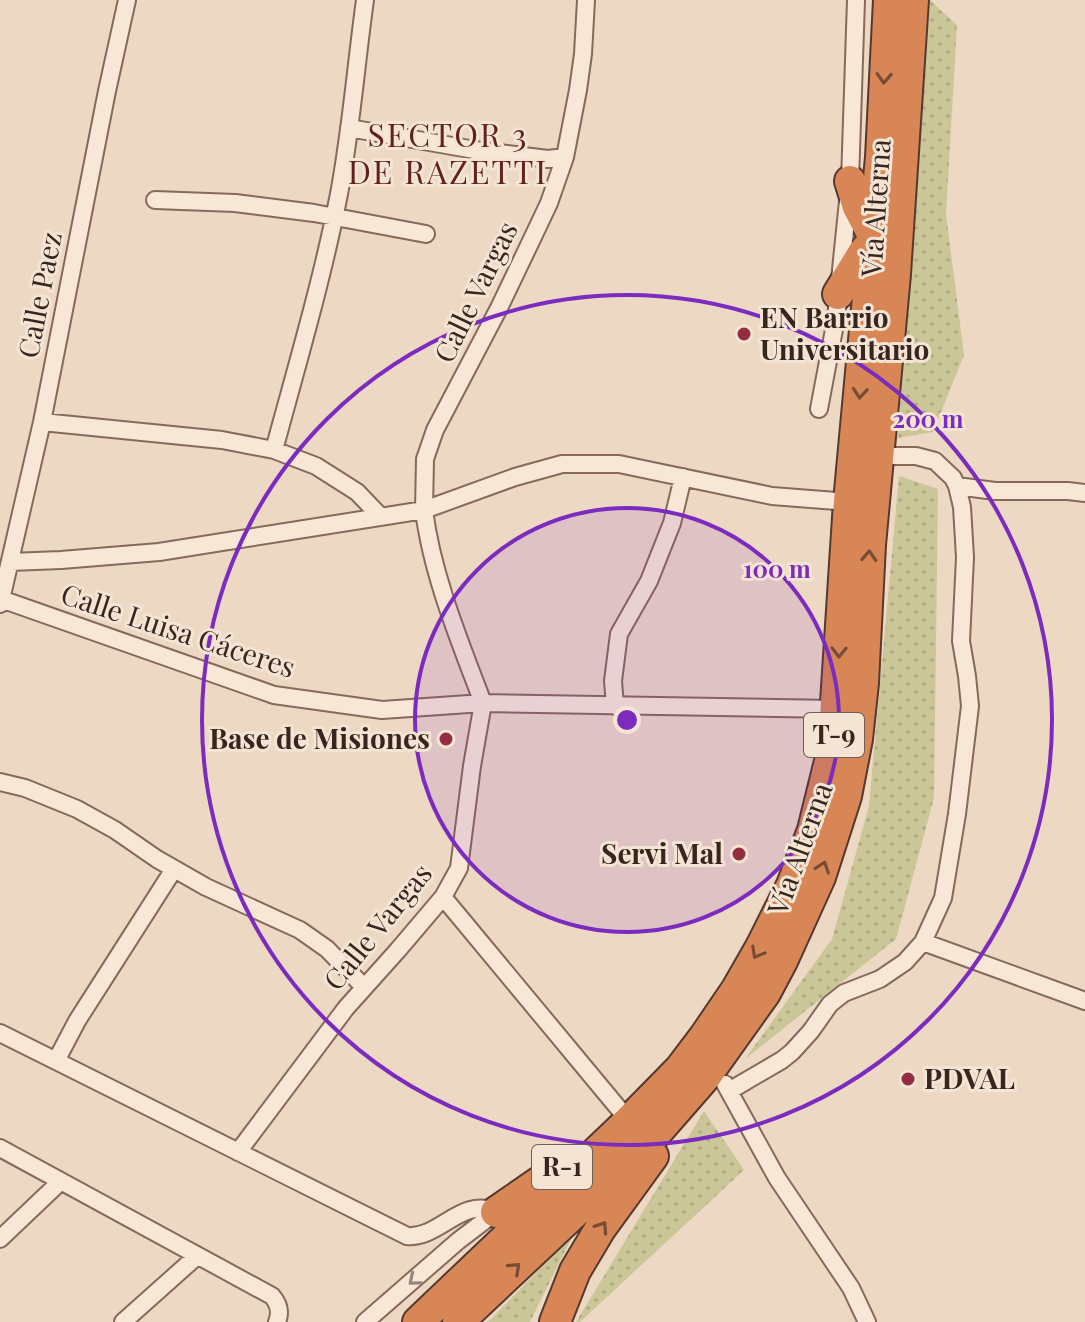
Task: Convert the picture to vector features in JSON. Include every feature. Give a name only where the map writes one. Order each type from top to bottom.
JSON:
[{"type":"highway","name":"Vía Alterna","points":[[418,1322],[680,1069],[737,989],[778,915],[813,830],[833,749],[849,502],[875,239],[889,0]]},
{"type":"highway","name":"Vía Alterna","points":[[458,1322],[716,1077],[782,961],[820,877],[846,796],[863,683],[870,545],[895,274],[913,0]]},
{"type":"highway","points":[[838,294],[875,239],[858,207],[850,181]]},
{"type":"highway","name":"T-9","points":[[555,1322],[575,1271],[600,1229],[716,1077]]},
{"type":"highway","name":"R-1","points":[[496,1212],[629,1121]]},
{"type":"street","name":"Calle Paez","points":[[0,602],[42,422],[127,0]]},
{"type":"street","points":[[274,450],[334,217],[365,0]]},
{"type":"street","name":"Calle Vargas","points":[[238,1152],[346,1008],[443,897],[459,868],[483,703],[452,620],[427,528],[424,510],[425,459],[435,430],[549,203],[572,125],[583,54],[586,0]]},
{"type":"street","points":[[819,409],[836,319],[850,181],[856,0]]},
{"type":"street","points":[[349,128],[475,150],[548,159],[565,157]]},
{"type":"street","points":[[155,200],[235,203],[426,234]]},
{"type":"street","points":[[42,422],[222,440],[274,450],[316,466],[357,492],[381,517]]},
{"type":"street","points":[[867,1322],[851,1288],[777,1178],[716,1077],[782,1060],[801,1043],[837,998],[905,962],[923,942],[943,898],[970,706],[962,652],[965,557],[962,507],[957,486],[947,471],[935,461],[916,456],[877,456]]},
{"type":"street","points":[[10,562],[159,552],[424,510],[515,477],[562,464],[619,464],[772,496],[849,502]]},
{"type":"street","points":[[615,706],[613,681],[619,634],[649,581],[672,523],[683,477]]},
{"type":"street","points":[[957,486],[995,491],[1085,493]]},
{"type":"street","name":"Calle Luisa Cáceres","points":[[0,602],[274,695],[382,710],[483,703],[836,709]]},
{"type":"street","points":[[0,782],[77,809],[231,900],[300,930],[327,949],[364,987]]},
{"type":"street","points":[[56,1061],[77,1021],[174,869]]},
{"type":"street","points":[[443,897],[629,1121]]},
{"type":"street","points":[[923,942],[1085,1001]]},
{"type":"street","points":[[0,1033],[407,1236],[423,1235],[468,1210],[482,1208],[496,1212]]},
{"type":"street","points":[[0,1148],[272,1296],[279,1309],[277,1322]]},
{"type":"street","points":[[0,1239],[61,1181]]},
{"type":"street","name":"R-1","points":[[365,1322],[496,1212]]},
{"type":"street","points":[[123,1322],[197,1256]]},
{"type":"shaded area","points":[[930,0],[957,25],[946,214],[964,355],[933,432],[898,438]]},
{"type":"shaded area","points":[[899,476],[938,489],[934,798],[896,939],[745,1059],[832,939],[869,806]]},
{"type":"shaded area","points":[[704,1111],[744,1170],[580,1322],[576,1322]]},
{"type":"shaded area","points":[[573,1235],[530,1322],[488,1322]]},
{"type":"place","name":"EN Barrio Universitario","points":[[744,334]]},
{"type":"place","name":"Base de Misiones","points":[[446,739]]},
{"type":"place","name":"Servi Mal","points":[[739,854]]},
{"type":"place","name":"PDVAL","points":[[908,1079]]},
{"type":"district","name":"SECTOR 3 DE RAZETTI","points":[[448,154]]}]
